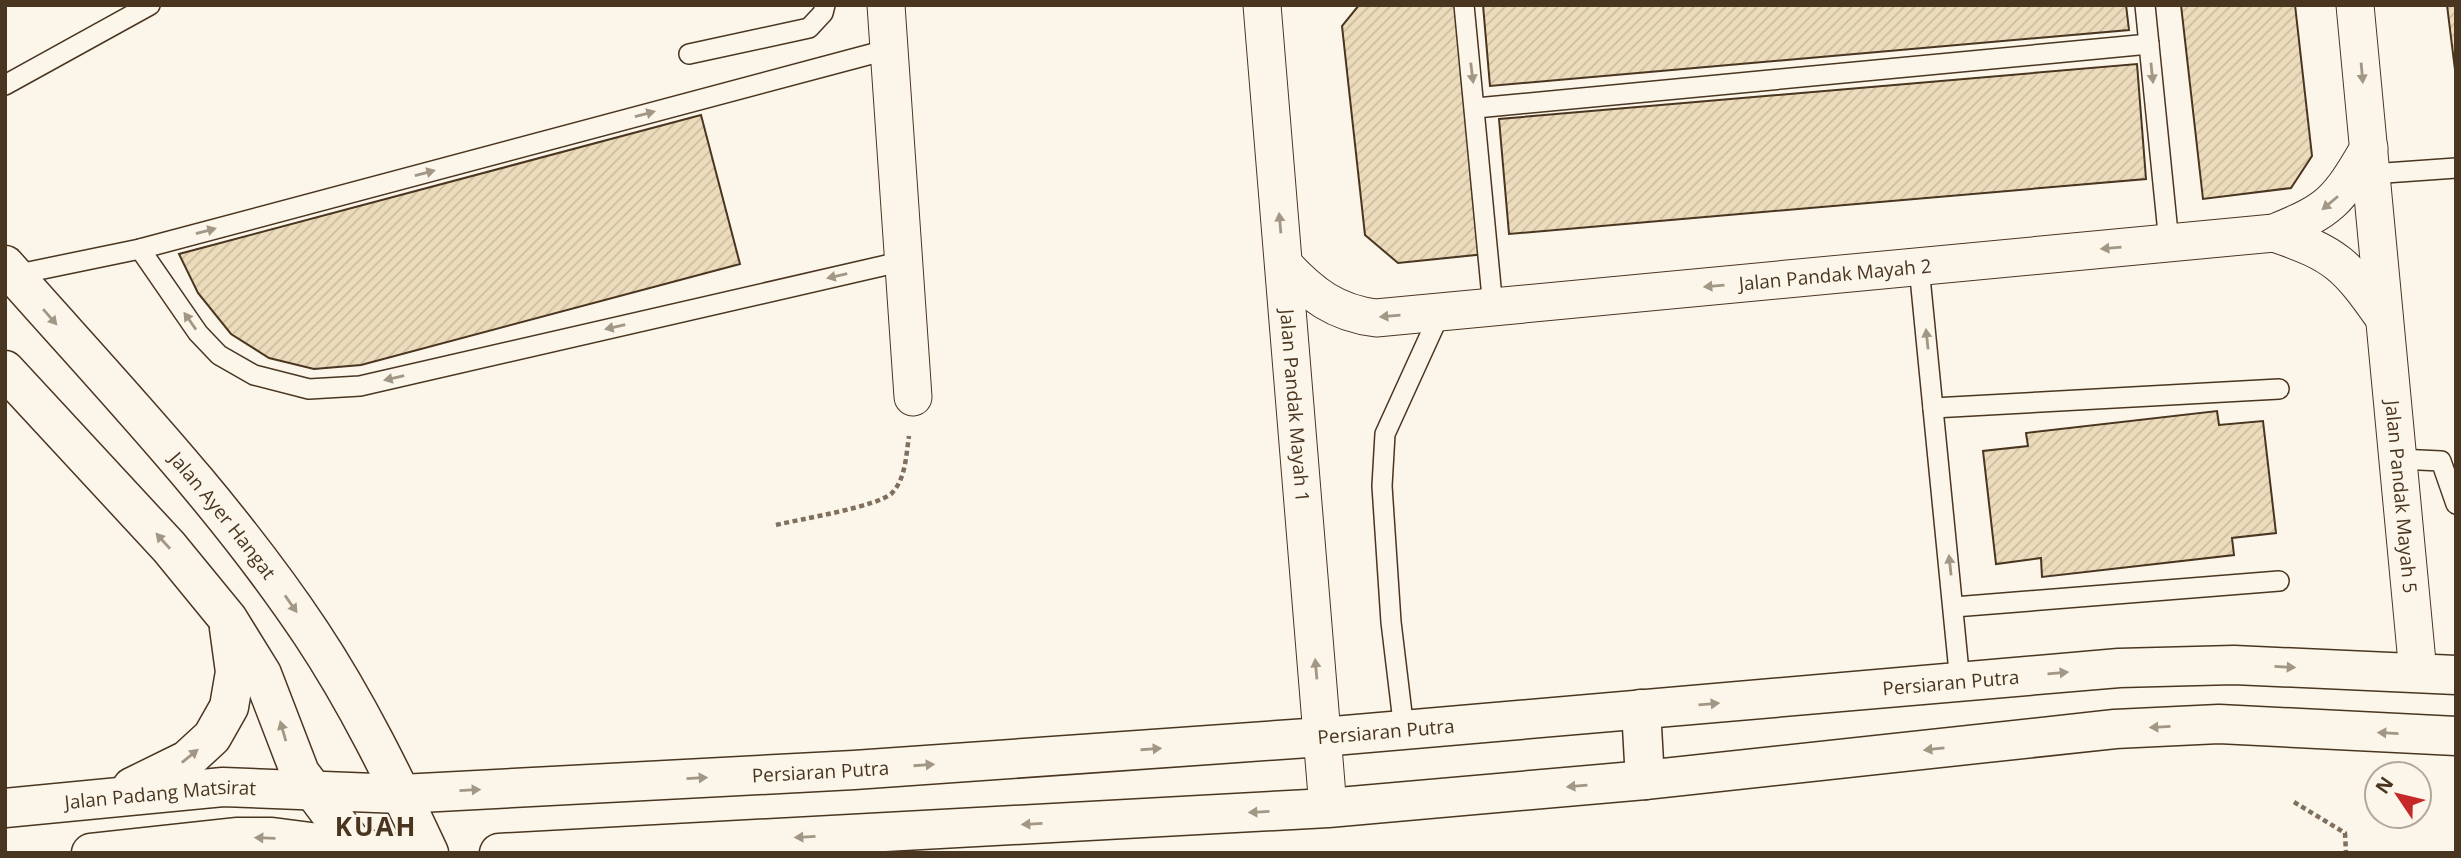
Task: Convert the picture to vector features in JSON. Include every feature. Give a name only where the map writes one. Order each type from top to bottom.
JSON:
[{"type":"main road","name":"Jalan Ayer Hangat","points":[[10,270],[261,562],[312,633],[348,692],[429,853]]},
{"type":"main road","points":[[5,370],[169,547],[228,619],[262,674],[278,711],[289,750],[357,852]]},
{"type":"main road","points":[[108,798],[187,760],[212,737],[229,707],[235,672],[228,619]]},
{"type":"main road","name":"Persiaran Putra","points":[[314,791],[401,794],[854,770],[1322,737],[2119,668],[2234,665],[2456,675]]},
{"type":"main road","points":[[1641,709],[1645,780]]},
{"type":"main road","points":[[499,853],[634,850],[1328,808],[1645,780],[2115,729],[2219,724],[2456,736]]},
{"type":"main road","name":"Jalan Padang Matsirat","points":[[5,808],[223,787],[314,791]]},
{"type":"main road","points":[[91,853],[238,837],[272,837],[357,852],[396,853]]},
{"type":"street","points":[[886,5],[913,397]]},
{"type":"street","name":"Jalan Pandak Mayah 1","points":[[1262,5],[1328,808]]},
{"type":"street","name":"Jalan Pandak Mayah 5","points":[[2355,5],[2418,673]]},
{"type":"street","name":"Jalan Pandak Mayah 2","points":[[1284,265],[1304,287],[1327,304],[1350,315],[1376,318],[1493,308],[2274,233],[2314,217],[2343,192],[2370,161]]},
{"type":"street","name":"Jalan Pandak Mayah 5","points":[[2274,233],[2316,248],[2353,273],[2385,318]]},
{"type":"lane","points":[[5,85],[150,5]]},
{"type":"lane","points":[[689,54],[809,28],[823,13],[825,5]]},
{"type":"lane","points":[[1464,5],[1476,108],[1493,308]]},
{"type":"lane","points":[[2145,5],[2169,243]]},
{"type":"lane","points":[[1476,108],[2149,44]]},
{"type":"lane","points":[[10,270],[139,249],[890,49]]},
{"type":"lane","points":[[2370,161],[2456,168]]},
{"type":"lane","points":[[139,249],[198,333],[219,355],[254,375],[309,389],[360,386],[904,261]]},
{"type":"lane","points":[[1919,267],[1960,682]]},
{"type":"lane","points":[[1404,730],[1391,622],[1382,486],[1385,434],[1441,312]]},
{"type":"lane","points":[[1933,408],[2279,389]]},
{"type":"lane","points":[[2399,459],[2441,461],[2456,505]]},
{"type":"lane","points":[[1954,607],[2279,581]]},
{"type":"path","points":[[776,525],[872,502],[891,493],[904,471],[913,397]]},
{"type":"path","points":[[2294,802],[2345,833],[2346,853]]},
{"type":"building","points":[[1359,5],[1459,5],[1485,254],[1398,263],[1365,235],[1342,26]]},
{"type":"building","points":[[1483,5],[2126,5],[2129,30],[1490,86]]},
{"type":"building","points":[[2181,5],[2295,5],[2312,156],[2291,188],[2203,199]]},
{"type":"building","points":[[2447,5],[2456,5],[2456,78]]},
{"type":"building","points":[[2137,64],[2146,179],[1509,234],[1499,119]]},
{"type":"building","points":[[701,115],[740,264],[361,365],[314,369],[269,358],[231,334],[198,293],[179,254]]},
{"type":"building","points":[[2217,411],[2219,425],[2263,421],[2276,533],[2232,538],[2234,555],[2042,577],[2041,558],[1996,564],[1983,451],[2028,446],[2026,433]]},
{"type":"district","name":"KUAH","points":[[376,826]]}]
